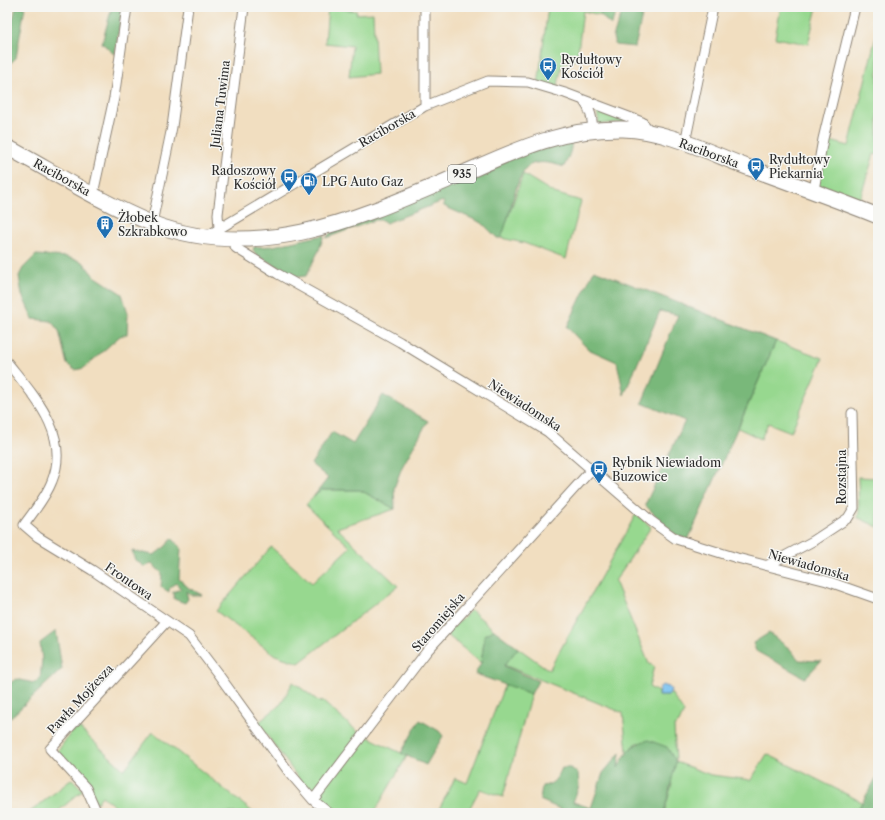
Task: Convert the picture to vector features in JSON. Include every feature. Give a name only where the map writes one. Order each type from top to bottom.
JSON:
[{"type":"main road","name":"Raciborska","points":[[7,147],[93,194],[152,223],[184,232],[213,232],[231,238],[272,238],[292,235],[332,225],[372,212],[533,143],[563,134],[593,130],[625,129],[652,133],[685,143],[814,190],[878,216]]},
{"type":"street","points":[[93,194],[114,98],[126,7]]},
{"type":"street","points":[[152,223],[172,127],[188,7]]},
{"type":"street","name":"Juliana Tuwima","points":[[213,232],[218,214],[244,7]]},
{"type":"street","points":[[425,7],[425,106]]},
{"type":"street","points":[[685,143],[713,7]]},
{"type":"street","points":[[814,190],[823,139],[855,7]]},
{"type":"street","name":"Raciborska","points":[[213,232],[263,204],[342,154],[425,106],[488,81],[528,82],[565,93],[642,122],[652,133]]},
{"type":"street","points":[[583,100],[590,108],[593,130]]},
{"type":"street","name":"Niewiadomska","points":[[231,238],[236,248],[278,274],[400,342],[548,432],[651,521],[676,539],[690,545],[828,581],[878,599]]},
{"type":"street","name":"Frontowa","points":[[7,362],[49,419],[57,442],[57,464],[52,481],[44,497],[24,525],[38,537],[92,570],[188,636],[218,674],[289,772],[313,800],[328,813]]},
{"type":"street","name":"Rozstajna","points":[[768,565],[812,541],[852,514],[854,508],[852,413]]},
{"type":"street","name":"Staromiejska","points":[[313,800],[427,651],[592,469]]},
{"type":"street","name":"Pawła Mojżesza","points":[[97,813],[86,788],[50,749],[166,622]]},
{"type":"green space","points":[[16,7],[25,7],[16,58],[7,66],[7,44]]},
{"type":"green space","points":[[112,7],[122,7],[115,55],[102,43]]},
{"type":"green space","points":[[328,7],[357,11],[356,14],[373,13],[376,74],[349,77],[352,46],[325,43]]},
{"type":"green space","points":[[548,7],[602,7],[600,15],[583,11],[577,59],[562,65],[557,90],[538,85]]},
{"type":"green space","points":[[602,7],[618,7],[611,25],[600,15]]},
{"type":"green space","points":[[624,7],[644,7],[635,47],[615,45],[613,37]]},
{"type":"green space","points":[[781,7],[817,7],[808,44],[775,38]]},
{"type":"green space","points":[[878,28],[878,155],[874,154],[857,208],[814,190],[823,139],[849,146]]},
{"type":"green space","points":[[599,110],[629,122],[599,124],[597,111]]},
{"type":"green space","points":[[570,140],[571,150],[564,167],[550,163],[534,163],[526,168],[522,173],[515,190],[501,238],[497,238],[482,223],[444,206],[443,201],[386,223],[382,220],[375,220],[326,238],[330,233],[520,153]]},
{"type":"green space","points":[[523,174],[554,193],[581,201],[566,259],[524,243],[501,238]]},
{"type":"green space","points":[[324,235],[319,250],[306,276],[298,277],[256,255],[253,250],[254,247],[273,246]]},
{"type":"green space","points":[[36,255],[67,257],[83,262],[93,275],[122,294],[128,313],[127,334],[120,336],[84,368],[75,370],[67,364],[59,331],[51,321],[33,319],[22,295],[19,276],[23,268]]},
{"type":"green space","points":[[594,270],[776,341],[688,540],[673,533],[645,505],[685,421],[642,403],[678,315],[660,311],[624,395],[617,362],[588,349],[567,327]]},
{"type":"green space","points":[[776,341],[823,358],[791,432],[768,423],[761,439],[738,428]]},
{"type":"green space","points":[[383,395],[428,421],[402,467],[394,488],[395,509],[360,490],[322,490],[314,496],[328,478],[311,464],[332,432],[353,444]]},
{"type":"green space","points":[[858,477],[878,478],[878,527],[857,517],[859,513]]},
{"type":"green space","points":[[322,490],[360,490],[395,509],[337,528],[398,586],[299,663],[275,655],[216,611],[271,547],[312,583],[350,547],[306,505]]},
{"type":"green space","points":[[636,514],[651,527],[615,581],[649,664],[654,666],[649,687],[658,692],[658,696],[668,696],[671,693],[684,712],[679,723],[674,726],[676,762],[711,775],[751,780],[767,754],[862,802],[856,813],[664,813],[672,784],[638,742],[627,752],[623,713],[504,665],[518,648],[549,670]]},
{"type":"green space","points":[[172,538],[181,548],[179,579],[189,588],[202,595],[191,595],[186,591],[188,599],[185,603],[174,599],[173,592],[181,589],[176,583],[169,589],[169,592],[161,587],[162,573],[151,563],[145,567],[135,560],[132,551],[154,555],[166,546]]},
{"type":"green space","points":[[471,610],[494,630],[485,635],[481,663],[446,634]]},
{"type":"green space","points":[[494,630],[518,648],[504,666],[538,681],[531,694],[475,674],[481,663],[485,635]]},
{"type":"green space","points":[[56,631],[62,669],[9,719],[7,717],[7,685],[16,679],[34,683],[40,679],[42,660],[40,643]]},
{"type":"green space","points":[[769,633],[790,649],[799,660],[821,661],[805,678],[756,651],[753,643]]},
{"type":"green space","points":[[293,682],[321,703],[322,701],[358,732],[407,756],[374,813],[338,813],[332,809],[302,783],[258,723],[281,704]]},
{"type":"green space","points":[[505,684],[531,694],[503,797],[480,789],[467,813],[437,813],[455,778],[467,783]]},
{"type":"green space","points":[[420,720],[439,731],[443,736],[426,765],[401,753]]},
{"type":"green space","points":[[76,725],[124,770],[153,732],[254,813],[123,813],[102,796],[97,803],[58,751]]},
{"type":"green space","points":[[648,740],[667,747],[676,762],[664,813],[569,813],[540,800],[542,786],[552,783],[557,778],[562,768],[570,768],[578,773],[579,786],[573,802],[591,808],[603,773],[620,753],[618,768],[633,747]]},
{"type":"green space","points":[[878,775],[878,813],[856,813]]},
{"type":"green space","points":[[72,779],[83,790],[56,813],[25,813],[30,812]]},
{"type":"water","points":[[662,685],[669,687],[671,690],[668,696],[658,696],[659,689]]},
{"type":"place","name":"Rydułtowy Kościół","points":[[548,81]]},
{"type":"place","name":"Rydułtowy Piekarnia","points":[[756,181]]},
{"type":"place","name":"Radoszowy Kościół","points":[[289,192]]},
{"type":"place","name":"LPG Auto Gaz","points":[[309,196]]},
{"type":"place","name":"Żłobek Szkrabkowo","points":[[105,239]]},
{"type":"place","name":"Rybnik Niewiadom Buzowice","points":[[599,484]]}]
